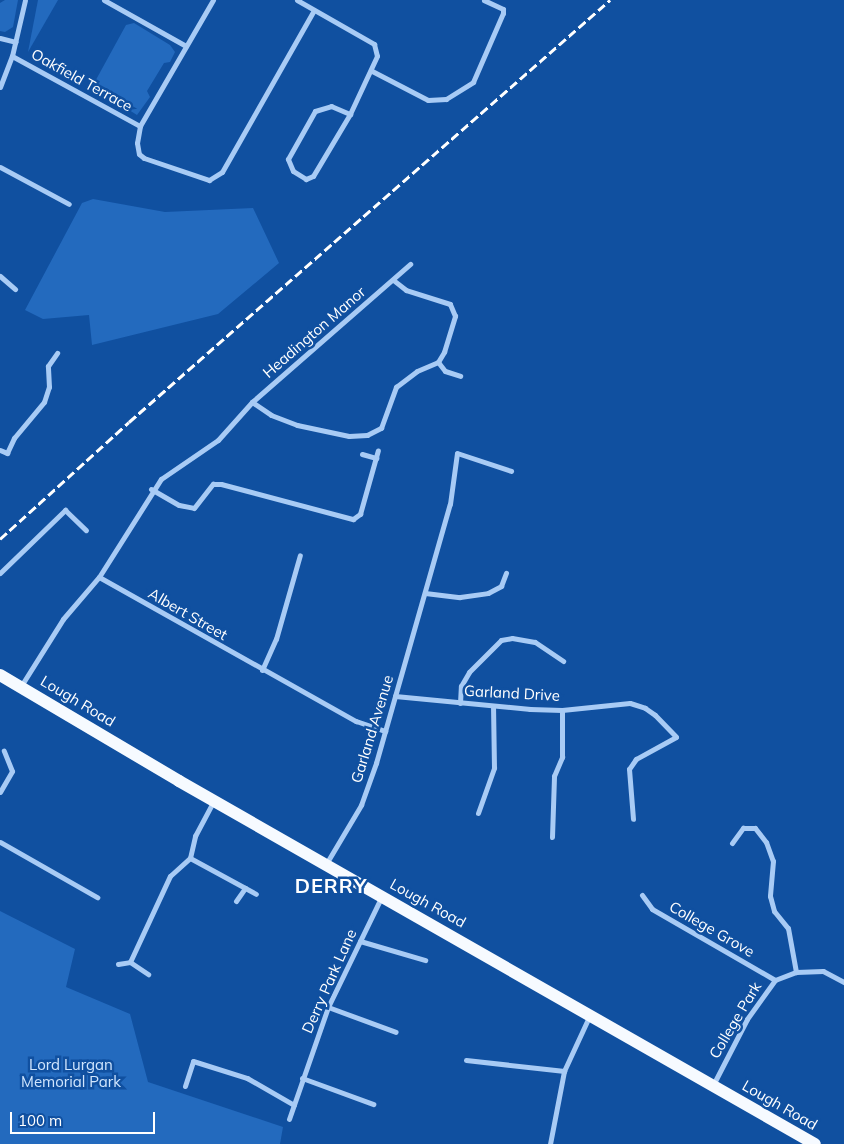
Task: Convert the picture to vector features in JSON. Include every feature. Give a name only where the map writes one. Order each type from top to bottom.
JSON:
[{"type":"main road","name":"Lough Road","points":[[0,675],[214,801],[591,1014],[815,1144]]},
{"type":"street","points":[[0,87],[12,56],[25,0]]},
{"type":"street","points":[[104,0],[186,46]]},
{"type":"street","points":[[213,0],[140,126],[137,143],[139,154],[144,158],[209,180],[215,179],[314,10]]},
{"type":"street","points":[[297,0],[374,44],[377,56],[372,71],[350,114],[313,176],[306,179],[293,171],[288,159],[316,111],[331,106],[350,114]]},
{"type":"street","points":[[372,71],[428,100],[446,99],[473,82],[503,13],[503,9],[484,0]]},
{"type":"street","points":[[0,38],[16,42]]},
{"type":"street","name":"Oakfield Terrace","points":[[12,56],[140,126]]},
{"type":"street","points":[[0,167],[69,204]]},
{"type":"street","name":"Headington Manor","points":[[99,577],[151,489],[188,458],[224,436],[252,402],[410,264]]},
{"type":"street","points":[[0,276],[15,289]]},
{"type":"street","points":[[252,402],[271,415],[297,425],[349,436],[367,435],[381,428],[396,387],[404,378],[438,362],[444,352],[455,316],[453,308],[406,290],[393,280]]},
{"type":"street","points":[[0,450],[7,453],[14,438],[44,402],[48,386],[48,366],[57,353]]},
{"type":"street","points":[[438,362],[445,371],[460,376]]},
{"type":"street","points":[[151,489],[180,505],[194,508],[213,484],[221,484],[353,519],[360,514],[378,450]]},
{"type":"street","name":"Garland Avenue","points":[[326,864],[361,805],[385,731],[450,504],[457,453],[511,471]]},
{"type":"street","points":[[362,454],[376,458]]},
{"type":"street","points":[[0,573],[65,510],[86,530]]},
{"type":"street","points":[[262,670],[276,640],[300,555]]},
{"type":"street","points":[[425,594],[460,598],[488,593],[501,586],[506,573]]},
{"type":"street","points":[[21,686],[63,619],[99,577]]},
{"type":"street","name":"Albert Street","points":[[99,577],[356,721],[385,731]]},
{"type":"street","points":[[460,703],[461,686],[469,672],[501,640],[512,638],[535,642],[562,661]]},
{"type":"street","name":"Garland Drive","points":[[395,696],[492,706],[562,710],[630,703],[655,715],[676,737],[636,759],[629,770],[633,819]]},
{"type":"street","points":[[478,813],[494,768],[492,706]]},
{"type":"street","points":[[552,837],[554,776],[563,748],[562,710]]},
{"type":"street","points":[[0,792],[12,771],[4,751]]},
{"type":"street","points":[[130,962],[170,876],[190,858],[195,836],[214,801]]},
{"type":"street","points":[[732,843],[743,828],[754,828],[766,842],[773,860],[770,896],[774,911],[788,928],[796,972]]},
{"type":"street","points":[[0,842],[97,897]]},
{"type":"street","points":[[190,858],[256,894]]},
{"type":"street","points":[[236,901],[245,888]]},
{"type":"street","name":"Derry Park Lane","points":[[289,1118],[328,1007],[382,895]]},
{"type":"street","name":"College Grove","points":[[642,895],[652,909],[775,980]]},
{"type":"street","points":[[360,942],[425,960]]},
{"type":"street","points":[[118,964],[130,962],[148,974]]},
{"type":"street","name":"College Park","points":[[713,1085],[747,1019],[775,980],[796,972],[823,971],[844,982]]},
{"type":"street","points":[[328,1007],[396,1032]]},
{"type":"street","points":[[550,1144],[564,1071],[591,1014]]},
{"type":"street","points":[[466,1060],[564,1071]]},
{"type":"street","points":[[185,1086],[193,1061],[248,1078],[294,1105]]},
{"type":"street","points":[[302,1078],[373,1104]]},
{"type":"green space","points":[[5,0],[18,0],[13,27],[5,32],[0,31],[0,3]]},
{"type":"green space","points":[[38,0],[58,0],[28,52]]},
{"type":"green space","points":[[134,23],[170,45],[175,52],[170,62],[164,63],[147,91],[150,97],[137,115],[92,87],[126,25]]},
{"type":"green space","points":[[93,199],[165,212],[253,208],[279,263],[218,314],[92,345],[89,315],[43,319],[25,310],[82,203]]},
{"type":"green space","name":"Lord Lurgan Memorial Park","points":[[0,911],[75,949],[66,987],[130,1014],[148,1082],[283,1127],[280,1144],[0,1144]]},
{"type":"railway","points":[[0,539],[129,422],[610,0]]},
{"type":"district","name":"DERRY","points":[[331,885]]}]
